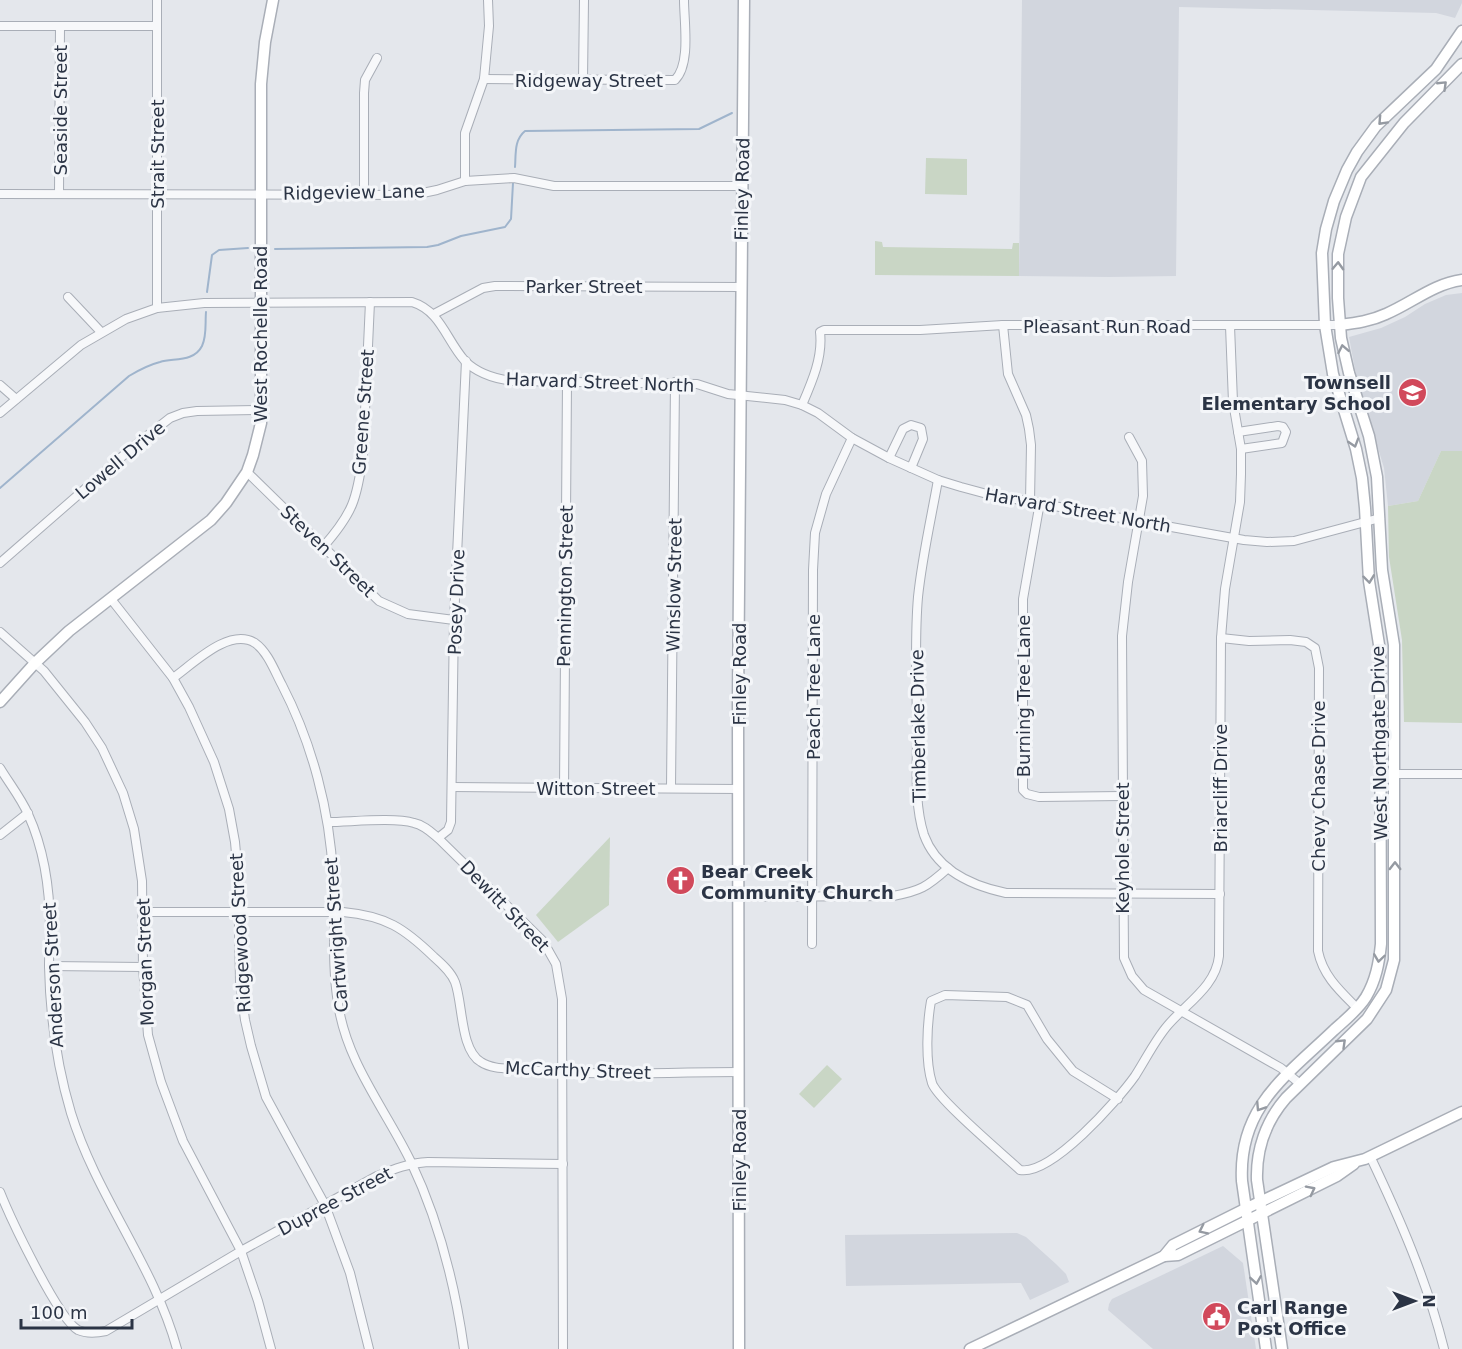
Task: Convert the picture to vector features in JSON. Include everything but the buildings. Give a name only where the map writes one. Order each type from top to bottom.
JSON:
[{"type":"street","name":"Strait Street","points":[[157,0],[157,308]]},
{"type":"street","name":"West Rochelle Road","points":[[0,702],[35,663],[69,631],[210,520],[231,498],[247,472],[258,436],[262,410],[262,65],[273,0]]},
{"type":"street","points":[[465,181],[465,133],[484,79],[489,26],[488,0]]},
{"type":"street","points":[[583,80],[584,0]]},
{"type":"street","name":"Ridgeway Street","points":[[484,79],[675,80],[685,64],[684,0]]},
{"type":"street","name":"Finley Road","points":[[739,1349],[740,395],[744,0]]},
{"type":"street","points":[[0,26],[157,26]]},
{"type":"street","name":"Seaside Street","points":[[59,194],[60,26]]},
{"type":"street","name":"West Northgate Drive","points":[[1266,1349],[1245,1209],[1242,1161],[1251,1121],[1270,1092],[1357,1008],[1367,995],[1380,958],[1381,661],[1369,581],[1362,478],[1356,449],[1339,397],[1325,325],[1323,253],[1330,212],[1357,152],[1376,126],[1436,69],[1461,35]]},
{"type":"street","points":[[364,195],[365,80],[377,58]]},
{"type":"street","name":"West Northgate Drive","points":[[1282,1349],[1257,1171],[1263,1137],[1276,1110],[1299,1083],[1367,1019],[1380,1001],[1394,960],[1394,645],[1382,570],[1375,467],[1369,436],[1346,362],[1340,325],[1338,254],[1346,217],[1361,177],[1387,143],[1462,64]]},
{"type":"street","points":[[1413,90],[1425,102]]},
{"type":"street","name":"Ridgeview Lane","points":[[0,194],[413,195],[465,181],[514,178],[554,186],[742,186]]},
{"type":"street","points":[[1330,212],[1346,217]]},
{"type":"street","name":"Pleasant Run Road","points":[[802,405],[813,380],[820,350],[820,332],[824,330],[920,330],[1003,325],[1340,325],[1384,315],[1434,288],[1462,280]]},
{"type":"street","name":"Parker Street","points":[[434,314],[483,288],[495,286],[741,287]]},
{"type":"street","points":[[69,297],[101,332]]},
{"type":"street","points":[[0,413],[60,360],[101,332],[126,319],[157,308],[195,303],[370,302],[412,303],[434,314]]},
{"type":"street","name":"Greene Street","points":[[323,547],[347,518],[355,499],[360,474],[363,455],[370,302]]},
{"type":"street","name":"Harvard Street North","points":[[434,314],[466,362],[482,373],[497,379],[567,382],[675,382],[697,384],[728,394],[768,397],[802,405],[852,438],[938,480],[987,494],[1268,542],[1294,541],[1380,518]]},
{"type":"street","points":[[1003,325],[1008,374],[1026,415],[1029,429],[1030,501]]},
{"type":"street","name":"Briarcliff Drive","points":[[1118,1099],[1073,1071],[1047,1039],[1027,1005],[1006,997],[945,995],[931,1001],[928,1066],[936,1091],[1020,1170],[1025,1171],[1038,1167],[1056,1156],[1090,1129],[1118,1099],[1167,1026],[1212,978],[1218,966],[1221,638],[1225,589],[1240,502],[1241,449],[1233,402],[1230,326]]},
{"type":"street","name":"Posey Drive","points":[[438,838],[448,830],[450,822],[454,620],[466,362]]},
{"type":"street","name":"Pennington Street","points":[[564,789],[567,382]]},
{"type":"street","name":"Winslow Street","points":[[671,788],[675,382]]},
{"type":"street","points":[[0,385],[16,399]]},
{"type":"street","name":"Lowell Drive","points":[[0,563],[133,447],[170,418],[196,411],[262,410]]},
{"type":"street","points":[[889,458],[903,429],[911,425],[921,428],[923,439],[911,468]]},
{"type":"street","points":[[1238,432],[1278,426],[1283,427],[1286,432],[1282,443],[1241,449]]},
{"type":"street","name":"Keyhole Street","points":[[1129,437],[1142,461],[1143,496],[1128,582],[1122,636],[1123,947],[1127,968],[1137,984],[1144,990],[1288,1073],[1299,1083]]},
{"type":"street","name":"Peach Tree Lane","points":[[812,944],[815,533],[826,494],[852,438]]},
{"type":"street","name":"Steven Street","points":[[247,472],[379,601],[408,614],[454,620]]},
{"type":"street","name":"Timberlake Drive","points":[[938,480],[918,597],[917,791],[924,836],[933,850],[948,868],[980,887],[1006,893],[1220,894]]},
{"type":"street","name":"Burning Tree Lane","points":[[1040,502],[1023,599],[1023,789],[1027,794],[1039,796],[1122,796]]},
{"type":"street","name":"Ridgewood Street","points":[[111,599],[173,678],[205,741],[229,809],[237,859],[240,981],[244,1020],[266,1097],[325,1205],[350,1273],[369,1349]]},
{"type":"street","name":"Morgan Street","points":[[0,632],[44,672],[85,722],[117,777],[136,839],[141,873],[144,912],[143,967],[148,1035],[161,1082],[183,1141],[241,1251],[258,1300],[271,1349]]},
{"type":"street","name":"Chevy Chase Drive","points":[[1221,638],[1249,641],[1299,640],[1312,644],[1315,648],[1319,668],[1318,951],[1328,977],[1357,1008]]},
{"type":"street","name":"Cartwright Street","points":[[173,678],[225,641],[236,639],[255,644],[265,653],[291,703],[312,758],[328,822],[333,875],[338,1003],[344,1032],[357,1066],[412,1163],[435,1221],[452,1281],[464,1349]]},
{"type":"street","name":"Anderson Street","points":[[0,768],[28,813],[36,835],[49,895],[49,966],[54,1039],[71,1112],[85,1153],[109,1204],[147,1269],[177,1349]]},
{"type":"street","points":[[1381,774],[1462,774]]},
{"type":"street","name":"Witton Street","points":[[452,787],[739,789]]},
{"type":"street","points":[[0,835],[28,813]]},
{"type":"street","name":"Dewitt Street","points":[[328,822],[412,822],[423,826],[543,941],[550,952],[559,975],[562,999],[563,1349]]},
{"type":"street","points":[[739,897],[893,896],[917,891],[932,883],[948,868]]},
{"type":"street","name":"McCarthy Street","points":[[144,912],[334,912],[364,914],[382,919],[400,928],[440,962],[454,982],[468,1046],[476,1059],[494,1067],[562,1073],[739,1072]]},
{"type":"street","points":[[1381,927],[1395,927]]},
{"type":"street","points":[[49,966],[143,967]]},
{"type":"street","points":[[970,1349],[1164,1256],[1178,1255],[1262,1215],[1337,1176],[1357,1162],[1462,1112]]},
{"type":"street","points":[[1370,1156],[1413,1249],[1433,1306],[1444,1349]]},
{"type":"street","points":[[1164,1256],[1173,1245],[1245,1209],[1334,1167],[1357,1162]]},
{"type":"street","name":"Dupree Street","points":[[0,1194],[30,1256],[64,1315],[79,1330],[94,1333],[106,1330],[241,1251],[377,1176],[412,1163],[563,1164]]},
{"type":"shaded area","points":[[1022,0],[1462,0],[1462,3],[1455,18],[1436,13],[1179,7],[1176,276],[1109,277],[1019,276]]},
{"type":"shaded area","name":"Townsell Elementary School","points":[[1462,293],[1462,451],[1441,451],[1418,501],[1388,506],[1384,468],[1356,375],[1349,337],[1381,328],[1446,295]]},
{"type":"shaded area","points":[[1017,1233],[1026,1237],[1056,1264],[1066,1274],[1069,1282],[1030,1300],[1021,1283],[846,1286],[845,1235]]},
{"type":"shaded area","points":[[1223,1246],[1243,1263],[1256,1349],[1153,1349],[1108,1310],[1112,1299]]},
{"type":"green space","points":[[926,158],[967,159],[967,195],[925,194]]},
{"type":"green space","points":[[875,241],[882,242],[883,247],[1012,249],[1013,243],[1019,243],[1019,276],[875,275]]},
{"type":"green space","points":[[1441,451],[1462,451],[1462,723],[1404,722],[1402,640],[1389,557],[1388,506],[1418,501]]},
{"type":"green space","points":[[610,837],[609,905],[558,942],[536,915]]},
{"type":"green space","points":[[827,1065],[842,1079],[814,1108],[799,1094]]},
{"type":"waterway","points":[[515,167],[517,143],[525,131],[699,129],[732,113]]},
{"type":"waterway","points":[[275,249],[427,247],[461,236],[505,227],[511,219],[513,183]]},
{"type":"waterway","points":[[207,292],[212,255],[219,250],[248,248]]},
{"type":"waterway","points":[[0,488],[129,376],[152,365],[194,355],[202,346],[205,338],[206,312]]},
{"type":"place","name":"Townsell Elementary School","points":[[1412,392]]},
{"type":"place","name":"Bear Creek Community Church","points":[[680,881]]},
{"type":"place","name":"Carl Range Post Office","points":[[1216,1317]]}]
